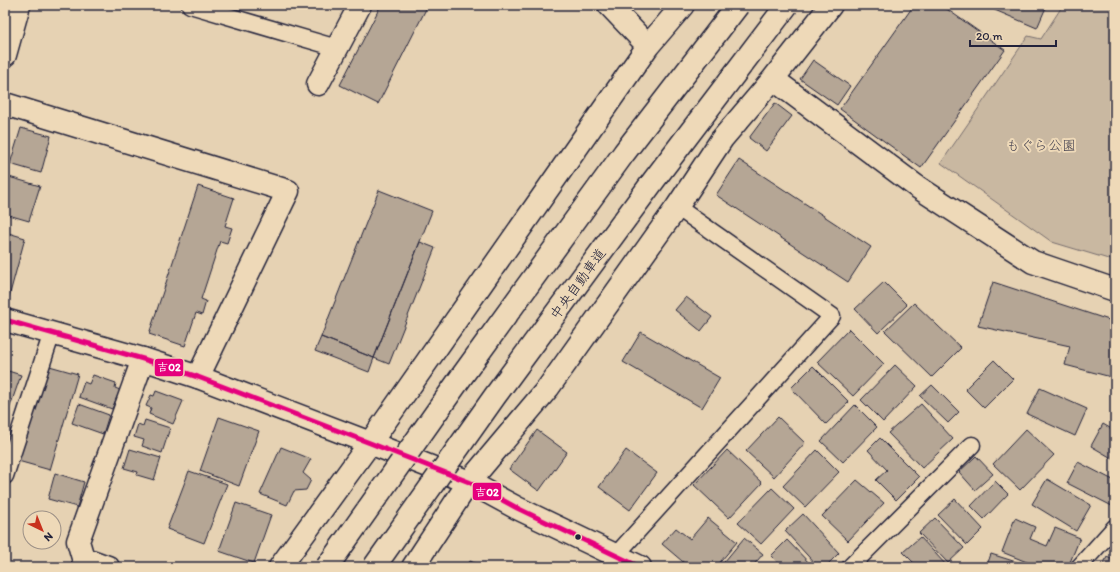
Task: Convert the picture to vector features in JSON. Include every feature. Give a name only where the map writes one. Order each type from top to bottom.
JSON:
[{"type":"main road","points":[[5,55],[19,5]]},
{"type":"main road","points":[[318,84],[360,5]]},
{"type":"main road","points":[[609,5],[648,46]]},
{"type":"main road","points":[[280,567],[370,443],[648,46],[683,5]]},
{"type":"main road","points":[[327,567],[462,376],[624,153],[738,5]]},
{"type":"main road","name":"中央自動車道","points":[[374,567],[500,390],[649,186],[788,5]]},
{"type":"main road","points":[[413,567],[469,482],[548,388],[677,207],[722,139],[773,79],[831,5]]},
{"type":"main road","points":[[773,79],[916,186],[1033,262],[1115,290]]},
{"type":"main road","points":[[5,104],[288,191],[198,377]]},
{"type":"main road","points":[[5,320],[143,359],[198,377],[370,443],[469,482],[517,508],[640,567]]},
{"type":"main road","points":[[108,567],[83,558],[78,541],[143,359]]},
{"type":"lane","points":[[190,5],[337,48]]},
{"type":"lane","points":[[616,555],[832,316],[677,207]]},
{"type":"lane","points":[[5,476],[52,333]]},
{"type":"lane","points":[[850,567],[972,445]]},
{"type":"lane","points":[[1079,567],[1115,527]]},
{"type":"green space","name":"もぐら公園","points":[[1063,5],[1115,5],[1115,261],[1052,242],[941,163],[1028,36],[1041,39]]},
{"type":"building","points":[[381,5],[428,5],[378,104],[340,85]]},
{"type":"building","points":[[914,5],[941,5],[1005,50],[921,168],[840,109]]},
{"type":"building","points":[[983,5],[1047,5],[1037,28]]},
{"type":"building","points":[[813,60],[850,86],[837,105],[800,79]]},
{"type":"building","points":[[775,103],[792,116],[766,151],[749,138]]},
{"type":"building","points":[[21,128],[51,136],[41,173],[10,164]]},
{"type":"building","points":[[739,160],[871,247],[848,282],[716,195]]},
{"type":"building","points":[[9,177],[40,186],[29,221],[5,214],[5,190]]},
{"type":"building","points":[[198,186],[234,198],[225,226],[232,228],[227,243],[220,241],[201,299],[206,301],[202,315],[196,313],[185,346],[149,334]]},
{"type":"building","points":[[379,190],[432,211],[374,358],[321,337]]},
{"type":"building","points":[[5,232],[25,238],[9,297],[5,296]]},
{"type":"building","points":[[420,242],[435,248],[389,364],[374,358]]},
{"type":"building","points":[[884,282],[907,305],[878,333],[855,309]]},
{"type":"building","points":[[993,282],[1115,322],[1115,378],[1065,365],[1070,346],[978,326]]},
{"type":"building","points":[[686,297],[712,317],[701,331],[675,310]]},
{"type":"building","points":[[914,303],[961,348],[932,377],[885,331]]},
{"type":"building","points":[[849,329],[884,364],[853,396],[817,362]]},
{"type":"building","points":[[641,332],[720,378],[702,408],[623,362]]},
{"type":"building","points":[[321,337],[374,358],[369,372],[315,351]]},
{"type":"building","points":[[994,360],[1013,379],[984,408],[965,389]]},
{"type":"building","points":[[46,365],[78,374],[50,470],[18,461]]},
{"type":"building","points":[[895,365],[917,386],[883,422],[861,400]]},
{"type":"building","points":[[813,366],[849,402],[826,424],[791,388]]},
{"type":"building","points":[[5,370],[21,375],[5,421]]},
{"type":"building","points":[[93,375],[116,383],[115,388],[120,390],[112,409],[79,397],[84,382],[89,384]]},
{"type":"building","points":[[932,385],[959,412],[948,423],[920,396]]},
{"type":"building","points":[[1040,388],[1087,409],[1075,436],[1027,414]]},
{"type":"building","points":[[156,391],[183,401],[173,424],[149,414],[151,408],[146,406],[151,395],[154,396]]},
{"type":"building","points":[[79,404],[109,415],[103,434],[72,423]]},
{"type":"building","points":[[921,404],[953,439],[922,468],[888,433]]},
{"type":"building","points":[[855,405],[877,427],[843,462],[821,441]]},
{"type":"building","points":[[219,417],[259,431],[239,486],[200,471]]},
{"type":"building","points":[[778,417],[805,443],[774,477],[746,451]]},
{"type":"building","points":[[145,420],[170,428],[162,453],[142,446],[144,440],[134,437],[138,424],[143,426]]},
{"type":"building","points":[[1103,424],[1115,431],[1115,460],[1091,446]]},
{"type":"building","points":[[1026,429],[1054,455],[1020,490],[993,464]]},
{"type":"building","points":[[537,430],[567,452],[539,491],[509,469]]},
{"type":"building","points":[[880,438],[919,477],[896,500],[876,480],[887,470],[868,450]]},
{"type":"building","points":[[281,447],[311,459],[303,473],[311,480],[306,490],[294,491],[287,505],[260,494]]},
{"type":"building","points":[[130,449],[161,458],[154,480],[137,475],[138,472],[124,468]]},
{"type":"building","points":[[626,450],[657,473],[630,510],[599,487]]},
{"type":"building","points":[[727,450],[762,483],[729,518],[694,485]]},
{"type":"building","points":[[817,450],[839,472],[805,507],[783,486]]},
{"type":"building","points":[[976,456],[993,474],[975,490],[959,472]]},
{"type":"building","points":[[1078,462],[1115,481],[1115,500],[1112,506],[1067,483]]},
{"type":"building","points":[[189,471],[227,484],[204,543],[167,529]]},
{"type":"building","points":[[55,473],[84,482],[77,507],[48,499]]},
{"type":"building","points":[[1047,479],[1091,505],[1076,531],[1032,504]]},
{"type":"building","points":[[857,480],[884,503],[848,541],[822,516]]},
{"type":"building","points":[[995,481],[1008,494],[984,519],[971,506]]},
{"type":"building","points":[[772,488],[794,509],[761,544],[738,523]]},
{"type":"building","points":[[955,499],[983,529],[967,545],[938,515]]},
{"type":"building","points":[[236,503],[271,515],[254,563],[219,551]]},
{"type":"building","points":[[803,514],[839,553],[825,567],[818,567],[785,531]]},
{"type":"building","points":[[708,518],[737,542],[716,567],[689,567],[662,544],[676,528],[690,539]]},
{"type":"building","points":[[935,518],[964,548],[948,563],[919,533]]},
{"type":"building","points":[[1015,518],[1035,527],[1030,539],[1047,546],[1055,528],[1080,538],[1068,567],[1039,567],[1002,552]]},
{"type":"building","points":[[920,537],[948,567],[918,567],[903,552]]},
{"type":"building","points":[[744,538],[763,554],[752,567],[720,567]]},
{"type":"building","points":[[787,540],[813,567],[782,567],[771,556]]},
{"type":"building","points":[[991,554],[1032,567],[979,567],[980,563],[987,565]]},
{"type":"building","points":[[1107,557],[1115,561],[1115,567],[1102,567]]},
{"type":"building","points":[[470,561],[484,567],[467,567]]},
{"type":"transit line","name":"吉02","points":[[5,320],[143,359],[198,377],[370,443],[469,482],[517,508],[640,567]]}]
